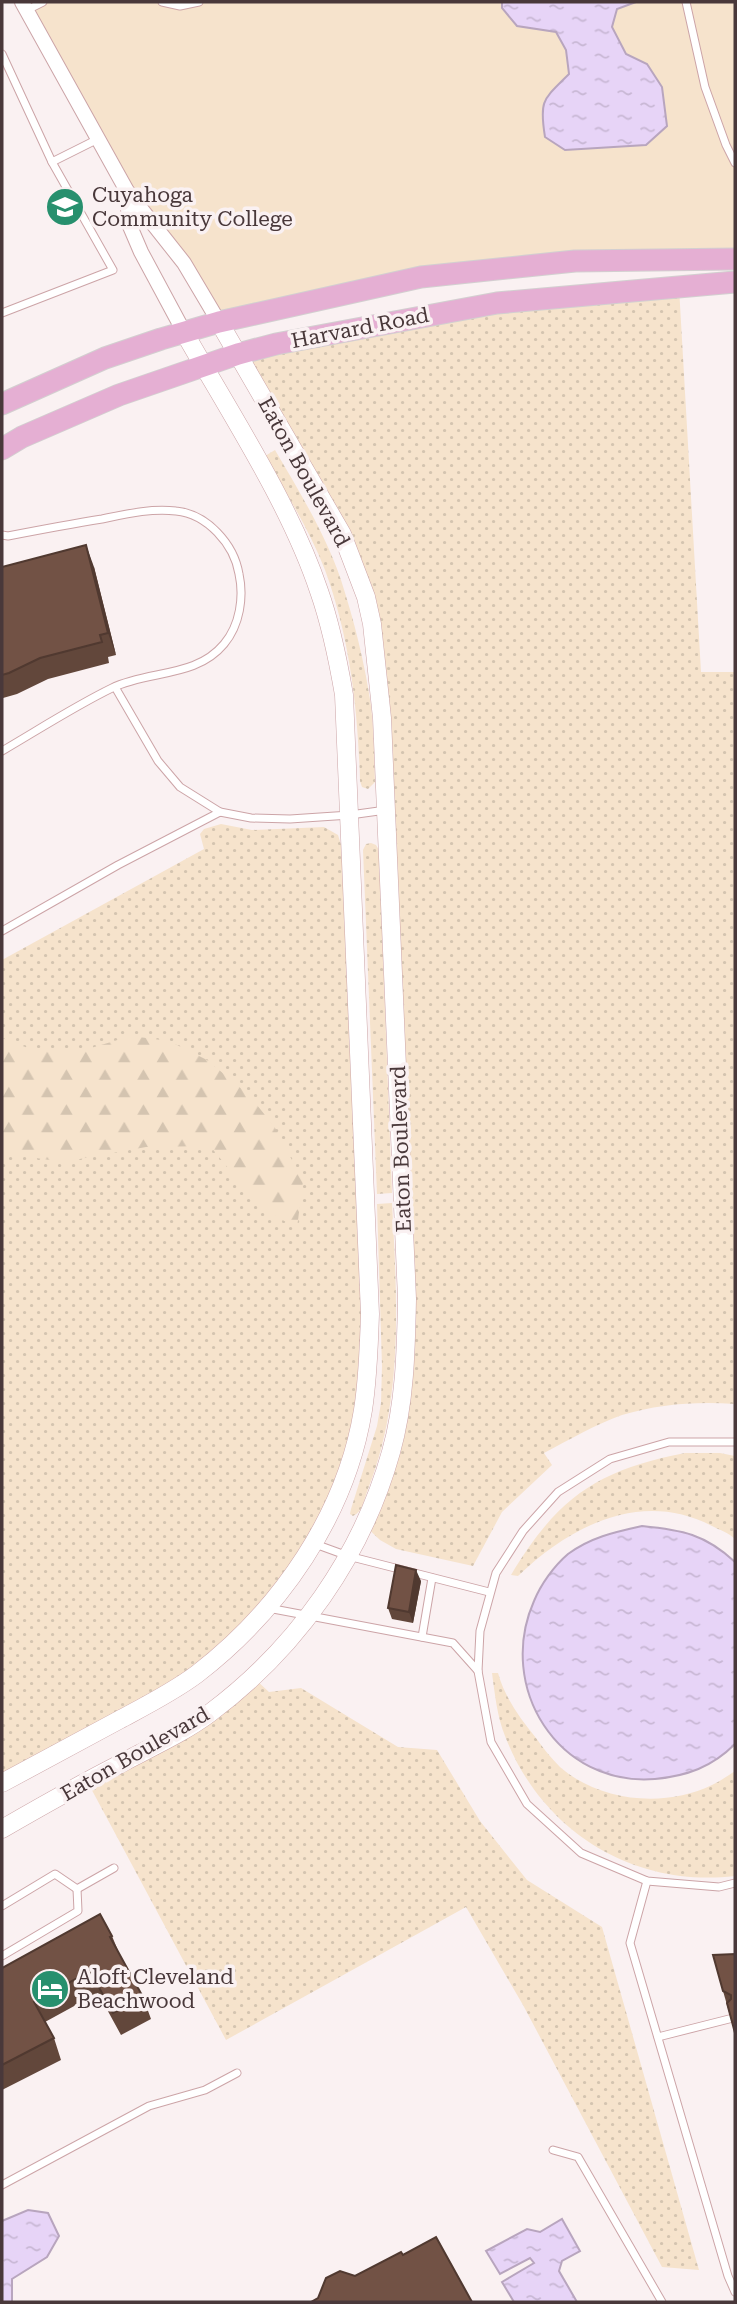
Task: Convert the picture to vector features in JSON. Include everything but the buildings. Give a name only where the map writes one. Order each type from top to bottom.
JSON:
[{"type":"main road","name":"Harvard Road","points":[[2,404],[105,358],[219,321],[421,277],[575,261],[735,259]]},
{"type":"main road","name":"Harvard Road","points":[[2,449],[119,395],[238,354],[276,344],[496,303],[735,282]]},
{"type":"street","points":[[24,6],[127,191],[184,263],[219,321]]},
{"type":"street","points":[[127,191],[129,224],[184,332]]},
{"type":"street","name":"Eaton Boulevard","points":[[2,1829],[208,1714],[266,1665],[343,1568],[379,1489],[391,1450],[405,1370],[407,1334],[387,810],[376,644],[366,597],[342,534],[219,321]]},
{"type":"street","name":"Eaton Boulevard","points":[[2,1783],[164,1696],[196,1675],[234,1642],[289,1581],[313,1544],[334,1503],[350,1460],[363,1412],[369,1360],[370,1314],[344,695],[319,589],[284,509],[184,332]]},
{"type":"lane","points":[[24,6],[43,2]]},
{"type":"lane","points":[[162,2],[180,6],[199,2]]},
{"type":"lane","points":[[686,2],[705,86],[735,163]]},
{"type":"lane","points":[[2,54],[52,162],[113,270],[2,313]]},
{"type":"lane","points":[[52,162],[98,139]]},
{"type":"lane","points":[[2,535],[144,511],[178,511],[205,521],[225,542],[237,564],[242,589],[238,620],[225,644],[204,661],[115,687],[2,751]]},
{"type":"lane","points":[[115,687],[158,761],[180,786],[220,812],[251,818],[290,819],[350,816],[387,810]]},
{"type":"lane","points":[[2,931],[220,812]]},
{"type":"lane","points":[[735,1442],[669,1442],[611,1459],[558,1492],[523,1531],[496,1573],[480,1631],[478,1671],[491,1742],[527,1804],[580,1853],[647,1881],[719,1888],[735,1884]]},
{"type":"lane","points":[[313,1544],[348,1556],[489,1592]]},
{"type":"lane","points":[[422,1637],[432,1578]]},
{"type":"lane","points":[[267,1608],[453,1643],[478,1671]]},
{"type":"lane","points":[[77,1889],[114,1868]]},
{"type":"lane","points":[[2,1906],[55,1874],[77,1889]]},
{"type":"lane","points":[[647,1881],[630,1943],[735,2292]]},
{"type":"lane","points":[[2,1956],[78,1911],[77,1889]]},
{"type":"lane","points":[[658,2037],[733,2018]]},
{"type":"lane","points":[[2,2185],[149,2106],[205,2090],[237,2073]]},
{"type":"lane","points":[[553,2150],[578,2157],[662,2302]]},
{"type":"green space","points":[[22,2],[735,2],[735,259],[575,261],[219,322],[127,191]]},
{"type":"green space","points":[[679,287],[701,672],[735,672],[735,1404],[678,1404],[636,1411],[602,1423],[544,1453],[552,1465],[502,1512],[473,1566],[396,1549],[380,1540],[363,1524],[391,1450],[407,1299],[366,597],[238,354],[276,344]]},
{"type":"green space","points":[[275,450],[328,546],[359,642],[372,715],[375,782],[368,789],[362,787],[360,781],[355,701],[347,648],[334,596],[319,555],[265,456]]},
{"type":"green space","points":[[221,824],[252,830],[324,827],[338,835],[342,848],[358,1016],[363,1412],[313,1544],[196,1674],[2,1783],[2,960],[204,849],[200,834],[204,829]]},
{"type":"green space","points":[[371,843],[379,850],[392,1193],[377,1194],[363,850],[366,844]]},
{"type":"green space","points":[[131,1036],[169,1041],[207,1060],[248,1094],[274,1126],[303,1181],[297,1228],[261,1208],[210,1146],[146,1147],[63,1162],[2,1153],[2,1038],[33,1050],[81,1051]]},
{"type":"green space","points":[[392,1203],[396,1311],[393,1384],[380,1454],[363,1505],[353,1516],[350,1514],[351,1509],[377,1426],[381,1403],[377,1204]]},
{"type":"green space","points":[[685,1453],[735,1456],[735,1539],[685,1515],[659,1511],[633,1512],[584,1528],[538,1558],[518,1576],[511,1575],[545,1526],[582,1492],[627,1468]]},
{"type":"green space","points":[[492,1673],[498,1673],[524,1723],[553,1760],[576,1779],[594,1788],[633,1798],[674,1797],[712,1785],[735,1771],[735,1876],[698,1877],[662,1873],[628,1862],[596,1846],[567,1826],[542,1800],[521,1770],[502,1728]]},
{"type":"green space","points":[[253,1677],[269,1692],[301,1688],[398,1747],[437,1750],[480,1821],[527,1880],[602,1927],[699,2270],[662,2267],[523,2005],[466,1907],[226,2040],[87,1781]]},
{"type":"water","points":[[502,2],[636,2],[617,9],[612,27],[626,54],[647,64],[662,87],[667,126],[646,145],[565,150],[545,137],[543,108],[548,96],[569,74],[566,50],[556,32],[517,26],[502,8]]},
{"type":"water","points":[[642,1526],[669,1529],[703,1539],[735,1562],[735,1744],[717,1759],[698,1769],[678,1776],[655,1779],[620,1777],[590,1767],[564,1749],[544,1725],[530,1697],[523,1666],[524,1634],[534,1601],[553,1570],[568,1554],[585,1543]]},
{"type":"water","points":[[28,2210],[48,2213],[59,2236],[47,2257],[12,2279],[12,2302],[2,2302],[2,2221]]},
{"type":"water","points":[[562,2219],[580,2251],[562,2261],[559,2271],[577,2302],[514,2302],[502,2282],[534,2263],[530,2258],[500,2274],[486,2251],[527,2229],[540,2232]]},
{"type":"place","name":"Cuyahoga Community College","points":[[65,207]]},
{"type":"place","name":"Aloft Cleveland Beachwood","points":[[50,1989]]}]
